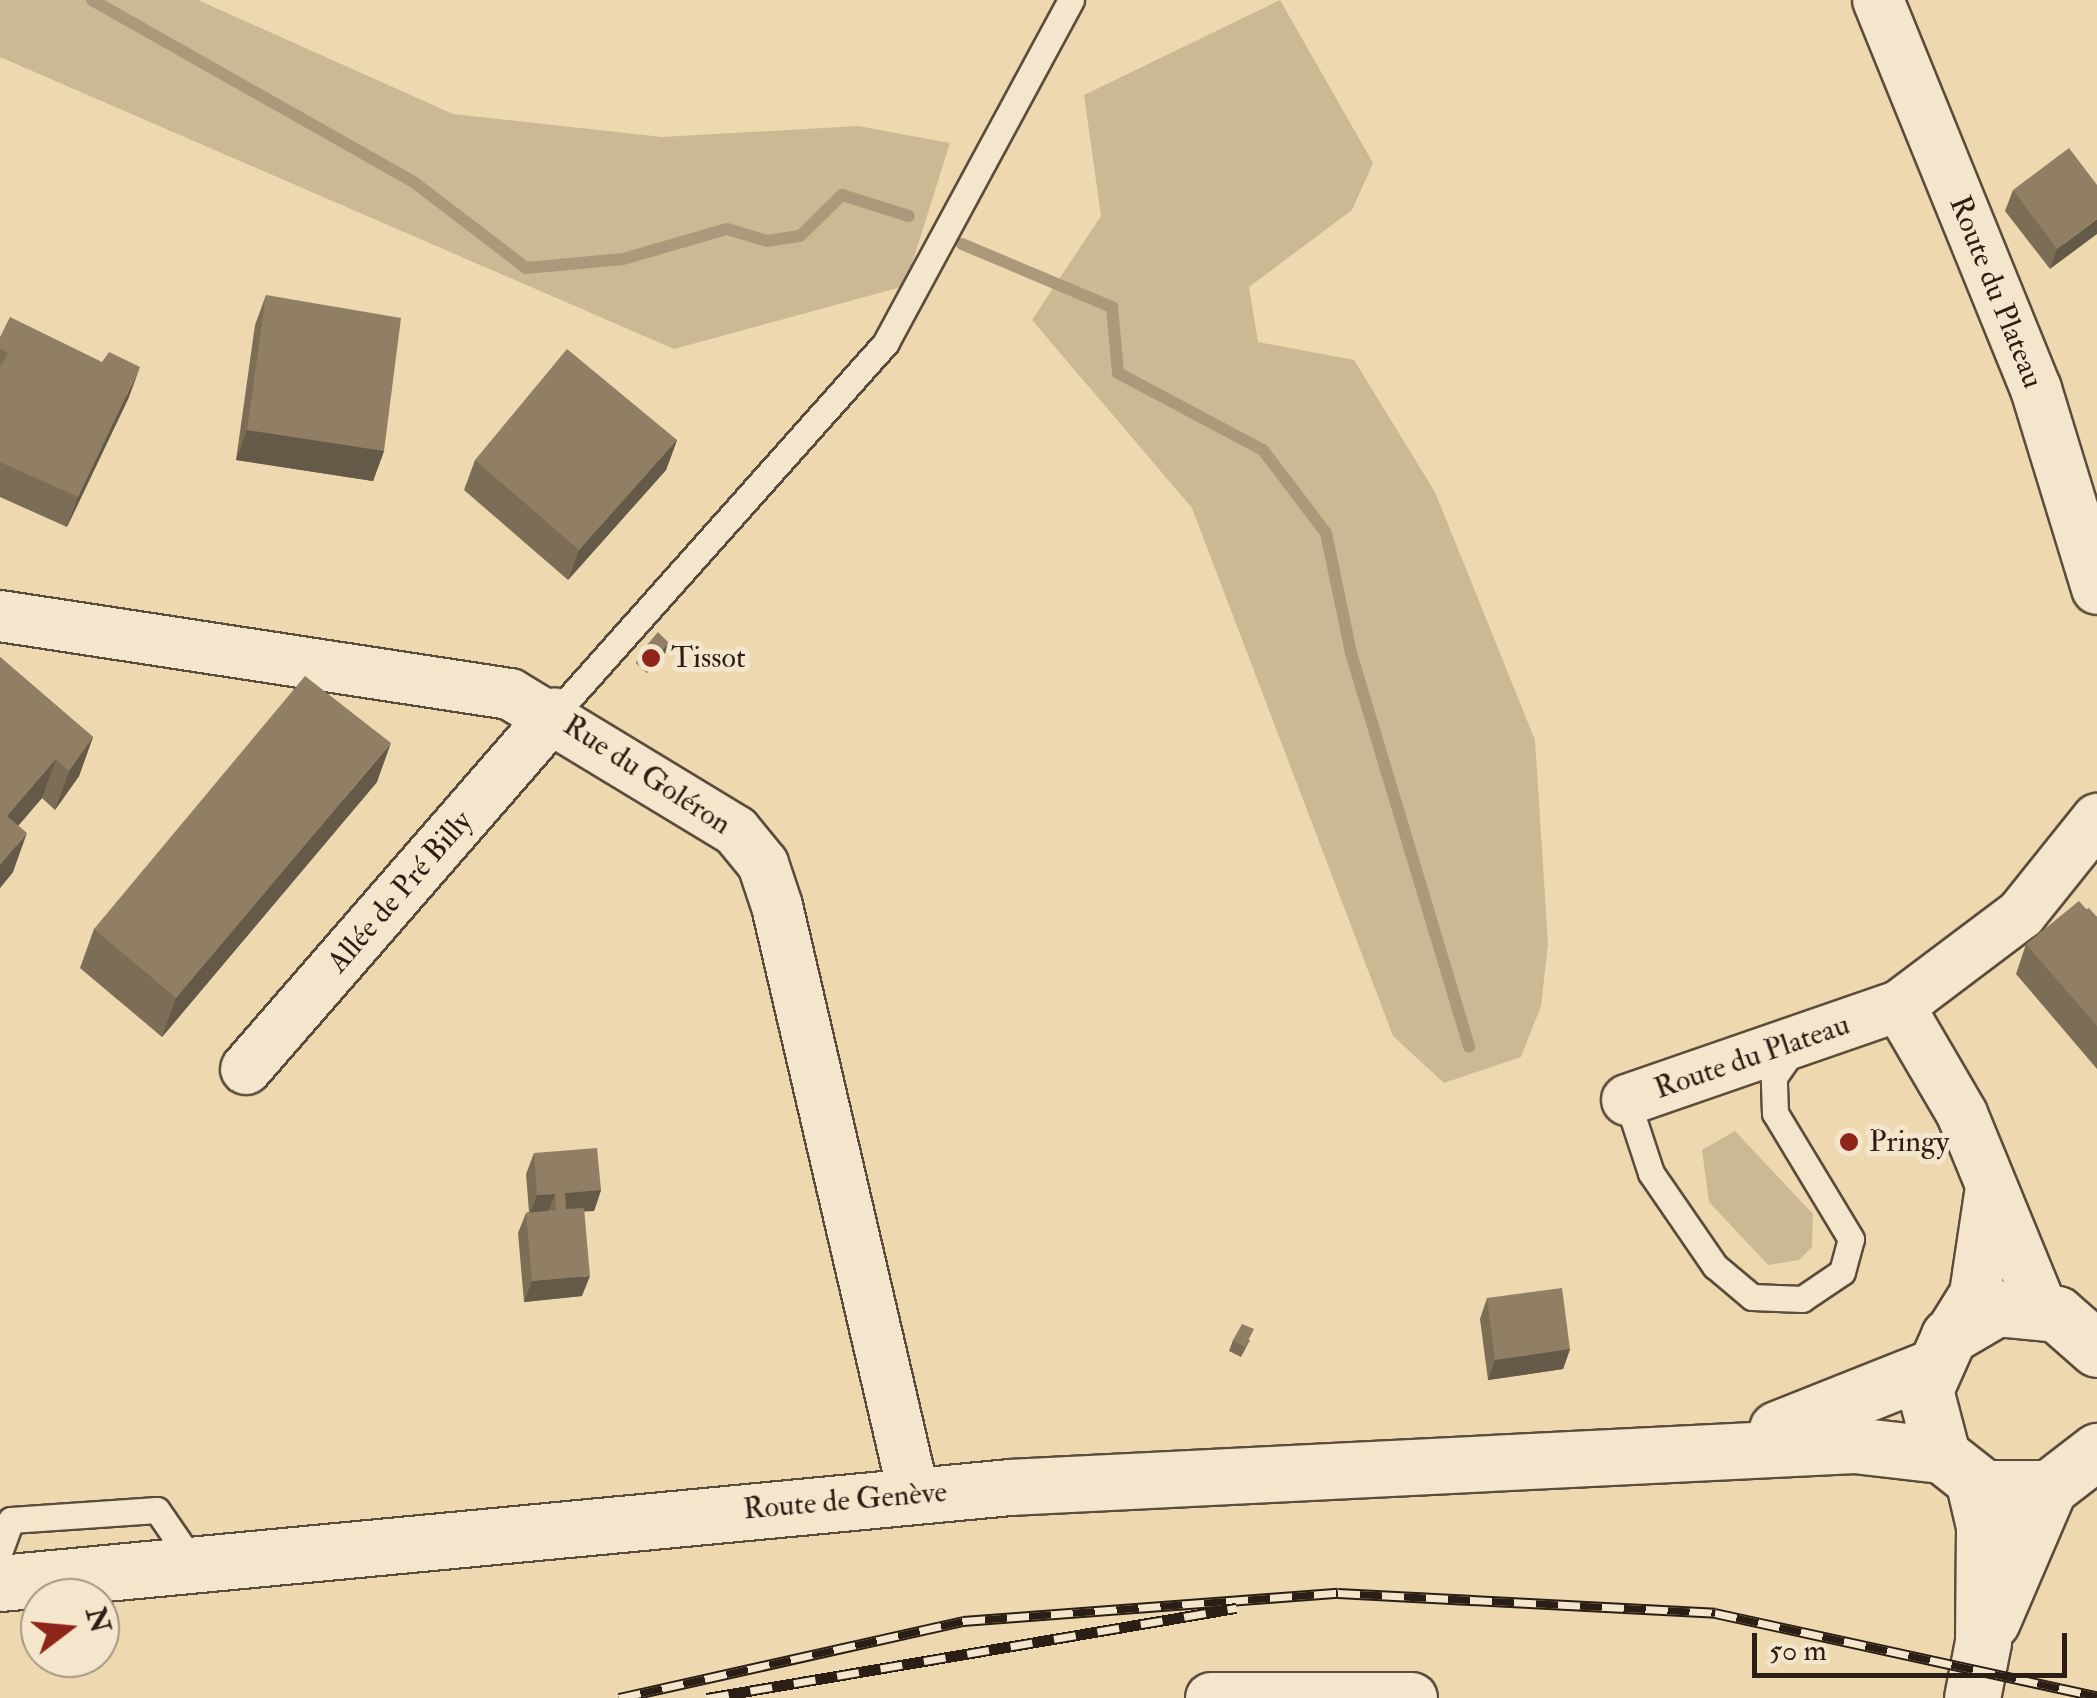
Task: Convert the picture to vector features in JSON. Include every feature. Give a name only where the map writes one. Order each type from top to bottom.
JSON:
[{"type":"main road","name":"Route de Genève","points":[[1693,1453],[1858,1404],[1939,1352],[1986,1311],[2075,1322]]},
{"type":"main road","points":[[1939,1352],[1925,1413],[1958,1469],[1984,1538],[1984,1642]]},
{"type":"main road","name":"Route de Genève","points":[[0,1583],[914,1495],[1693,1453],[1879,1445],[1958,1469],[2006,1493],[2049,1488]]},
{"type":"main road","points":[[1972,1698],[1984,1642],[2049,1488],[2096,1455]]},
{"type":"street","name":"Route du Plateau","points":[[1878,0],[2036,389],[2097,589]]},
{"type":"street","name":"Rue du Goléron","points":[[0,616],[465,682],[554,714],[736,831],[763,864],[914,1495]]},
{"type":"street","name":"Allée de Pré Billy","points":[[246,1069],[554,714]]},
{"type":"street","name":"Route du Plateau","points":[[1627,1100],[1899,1006],[2021,914],[2097,819]]},
{"type":"street","points":[[1899,1006],[1962,1114],[1990,1194],[2075,1322]]},
{"type":"street","points":[[1939,1352],[1975,1294],[1990,1194]]},
{"type":"street","points":[[1211,1698],[1412,1698]]},
{"type":"lane","points":[[554,714],[886,342],[1071,0]]},
{"type":"lane","points":[[1627,1100],[1651,1173],[1715,1266],[1752,1298],[1802,1299],[1842,1272],[1851,1239],[1775,1114],[1774,1077],[1799,1042]]},
{"type":"lane","points":[[0,1550],[11,1520],[157,1510],[194,1564]]},
{"type":"shaded area","points":[[0,0],[198,0],[453,114],[662,137],[858,126],[950,143],[905,286],[674,349],[0,57]]},
{"type":"shaded area","points":[[1280,0],[1373,163],[1352,210],[1249,287],[1258,342],[1354,360],[1435,492],[1535,740],[1548,944],[1541,1006],[1521,1057],[1444,1083],[1393,1036],[1192,508],[1032,320],[1101,216],[1084,95]]},
{"type":"shaded area","points":[[1735,1131],[1813,1214],[1812,1247],[1799,1260],[1768,1265],[1709,1202],[1702,1150]]},
{"type":"building","points":[[2069,148],[2097,185],[2097,219],[2057,249],[2013,190]]},
{"type":"building","points":[[266,295],[401,318],[384,451],[247,430]]},
{"type":"building","points":[[10,317],[102,362],[109,352],[140,367],[78,497],[0,462],[0,367],[8,353],[0,349],[0,337]]},
{"type":"building","points":[[567,349],[677,440],[579,550],[475,460]]},
{"type":"building","points":[[658,632],[669,643],[651,663],[640,653]]},
{"type":"building","points":[[0,657],[93,737],[69,771],[56,759],[7,816],[27,833],[0,865]]},
{"type":"building","points":[[305,676],[391,743],[176,998],[94,929]]},
{"type":"building","points":[[2079,901],[2097,921],[2097,1026],[2026,944]]},
{"type":"building","points":[[597,1148],[601,1190],[565,1193],[566,1209],[584,1208],[590,1276],[532,1281],[526,1213],[556,1210],[555,1194],[537,1195],[534,1153]]},
{"type":"building","points":[[1562,1288],[1570,1349],[1495,1360],[1487,1298]]},
{"type":"building","points":[[1242,1324],[1254,1329],[1245,1347],[1233,1340]]},
{"type":"waterway","points":[[92,0],[415,183],[526,268],[623,259],[727,229],[767,241],[800,236],[842,195],[909,216]]},
{"type":"waterway","points":[[962,244],[1112,307],[1118,373],[1263,450],[1326,533],[1351,653],[1469,1047]]},
{"type":"railway","points":[[619,1698],[963,1621],[1338,1593],[1715,1613],[2097,1696]]},
{"type":"railway","points":[[707,1698],[1236,1608]]},
{"type":"place","name":"Tissot","points":[[651,658]]},
{"type":"place","name":"Pringy","points":[[1849,1142]]}]
